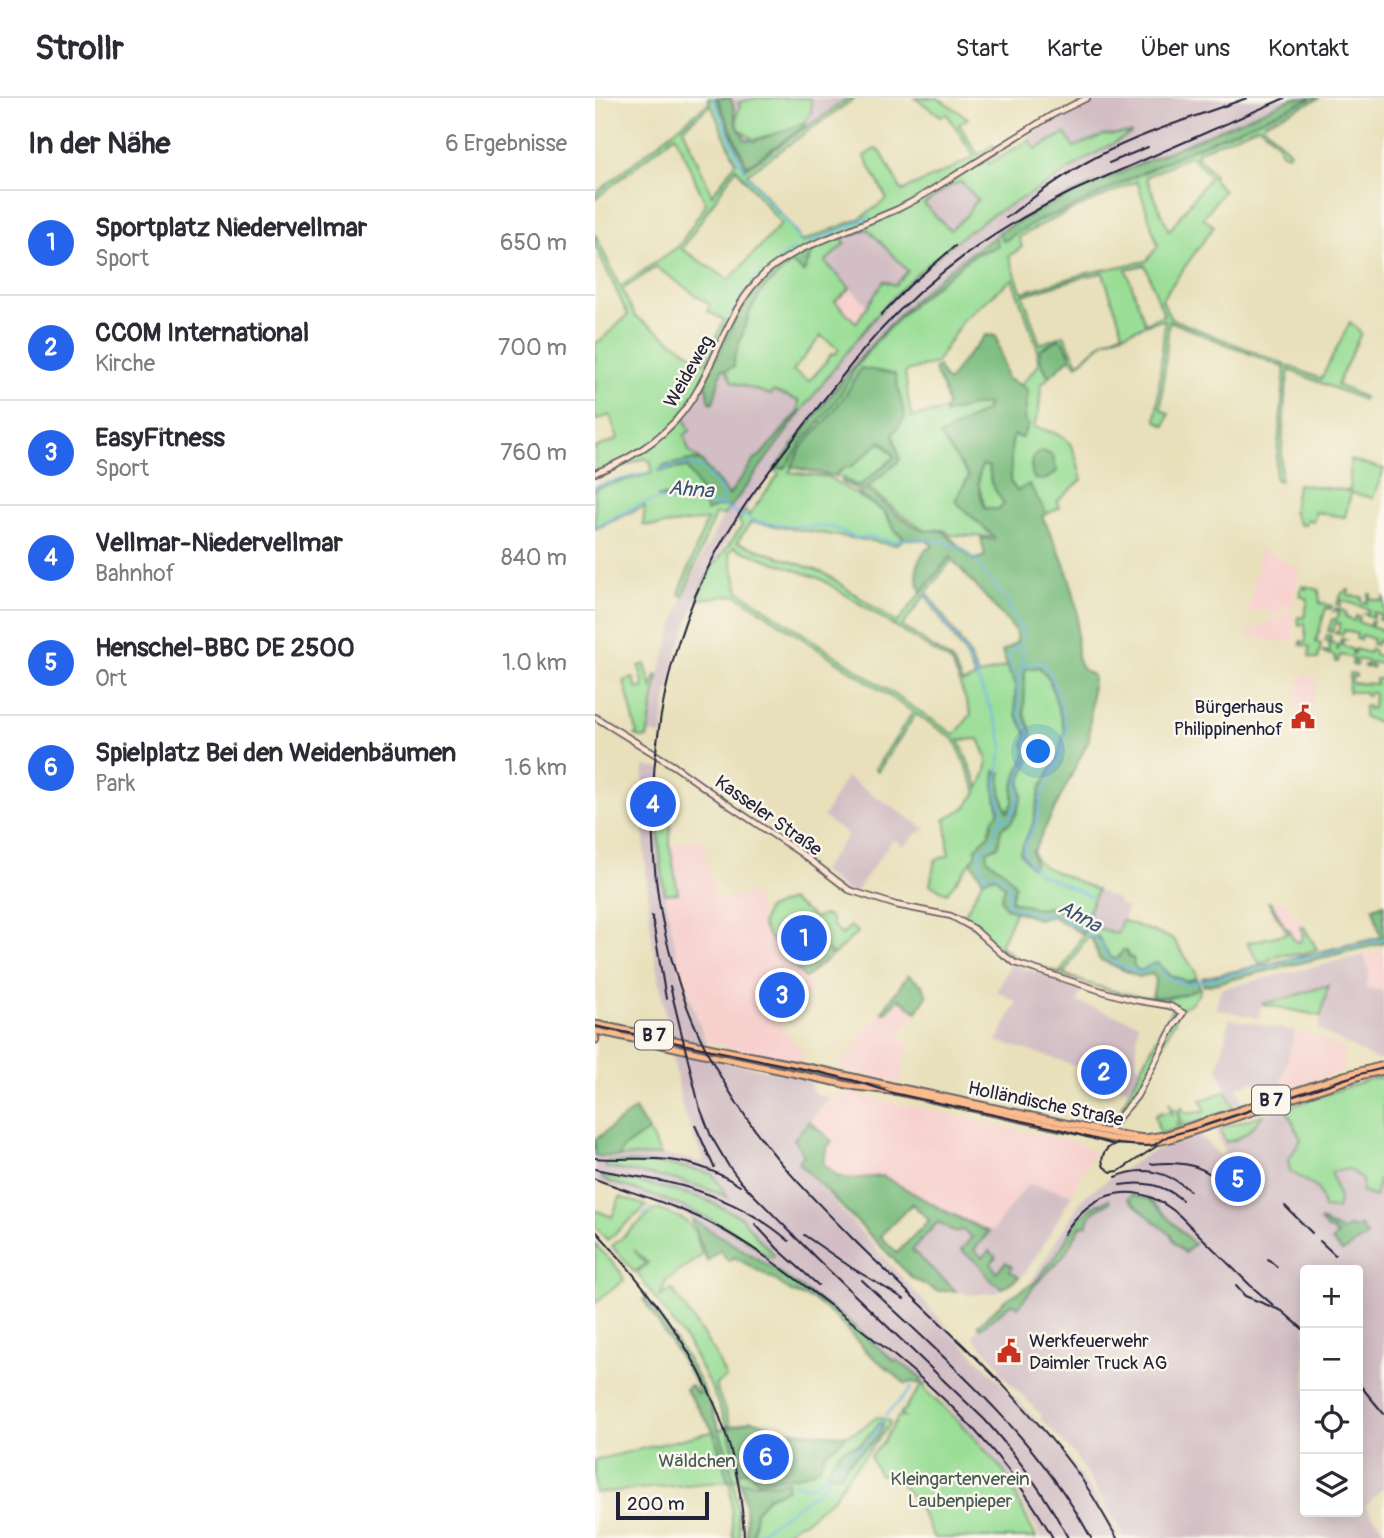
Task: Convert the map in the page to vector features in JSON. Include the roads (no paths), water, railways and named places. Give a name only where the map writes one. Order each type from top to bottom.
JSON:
[{"type":"main road","name":"Weideweg","points":[[595,473],[645,448],[677,418],[692,398],[730,323],[752,287],[766,272],[787,257],[813,244],[898,209],[1052,115],[1087,98]]},
{"type":"main road","name":"Kasseler Straße","points":[[595,717],[685,774],[802,854],[849,891],[896,905],[951,916],[967,924],[1008,958],[1024,966],[1121,996],[1170,1006],[1183,1013],[1137,1096],[1120,1113],[1109,1132]]},
{"type":"main road","name":"Holländische Straße","points":[[597,1030],[707,1046],[1139,1137],[1158,1137],[1354,1072],[1384,1065]]},
{"type":"main road","name":"Holländische Straße","points":[[597,1030],[1139,1143],[1155,1143],[1364,1075],[1384,1071]]},
{"type":"waterway","points":[[713,98],[744,171]]},
{"type":"waterway","points":[[747,175],[779,214]]},
{"type":"waterway","points":[[782,216],[800,242]]},
{"type":"waterway","points":[[804,245],[870,217]]},
{"type":"waterway","points":[[776,261],[794,249]]},
{"type":"waterway","points":[[750,284],[761,274]]},
{"type":"waterway","points":[[729,319],[742,295]]},
{"type":"waterway","points":[[658,470],[682,465],[696,466],[723,493],[720,505]]},
{"type":"waterway","points":[[595,486],[651,472]]},
{"type":"waterway","name":"Ahna","points":[[595,527],[639,505],[660,499],[722,506],[758,522],[832,527],[856,538],[869,537],[894,542],[908,538],[937,540],[961,547],[974,558],[1007,600],[1022,630],[1023,638]]},
{"type":"waterway","points":[[926,594],[966,653],[999,728],[1003,746],[996,784],[1003,820]]},
{"type":"waterway","name":"Ahna","points":[[1018,681],[1009,661],[1010,652],[1022,643]]},
{"type":"waterway","name":"Ahna","points":[[1023,647],[1022,670],[1018,682],[1019,715],[1030,733],[1027,743],[1029,756],[1021,770],[1018,800],[1010,817],[997,823],[991,845],[980,850],[980,866],[984,870],[982,875],[993,872],[1010,884],[1007,905],[1040,915],[1051,912],[1100,942],[1113,963],[1141,973],[1150,967],[1158,966],[1166,977],[1188,984],[1384,939]]},
{"type":"waterway","points":[[1022,665],[1042,663],[1050,672],[1067,728],[1059,758],[1041,798],[1037,821],[1024,847],[1024,855],[1038,873],[1089,896]]},
{"type":"waterway","points":[[1082,929],[1091,912]]},
{"type":"waterway","points":[[642,1216],[652,1208]]},
{"type":"waterway","points":[[885,1416],[911,1386]]},
{"type":"waterway","points":[[817,1481],[870,1440],[883,1421]]},
{"type":"waterway","points":[[823,1485],[827,1474]]},
{"type":"waterway","points":[[792,1484],[810,1486],[816,1482]]},
{"type":"waterway","points":[[754,1538],[822,1486]]},
{"type":"tram line","points":[[595,1026],[819,1072],[893,1093],[1059,1129],[1111,1144],[1147,1146],[1154,1145],[1168,1136],[1384,1068]]},
{"type":"tram line","points":[[1117,1144],[1103,1155],[1104,1167],[1111,1172],[1119,1171],[1157,1146]]},
{"type":"railway","points":[[1006,218],[1061,178],[1114,148],[1247,98]]},
{"type":"railway","points":[[1117,1538],[1073,1467],[1022,1405],[796,1180],[758,1134],[705,1048],[676,974],[663,925],[656,875],[654,771],[660,719],[671,668],[686,619],[706,572],[728,531],[753,493],[834,386],[898,312],[968,253],[1045,205],[1285,98]]},
{"type":"railway","points":[[1109,163],[1148,147]]},
{"type":"railway","points":[[881,315],[909,286],[955,246]]},
{"type":"railway","points":[[652,916],[666,999]]},
{"type":"railway","points":[[670,986],[699,1105],[711,1136],[728,1165],[741,1182],[815,1257],[985,1420],[1030,1476],[1068,1538]]},
{"type":"railway","points":[[695,1125],[714,1167]]},
{"type":"railway","points":[[595,1158],[679,1161],[710,1170],[740,1186]]},
{"type":"railway","points":[[1151,1164],[1187,1164],[1219,1180]]},
{"type":"railway","points":[[595,1169],[699,1191],[747,1212],[789,1241]]},
{"type":"railway","points":[[1116,1177],[1136,1171],[1155,1172],[1173,1179],[1190,1191]]},
{"type":"railway","points":[[595,1179],[685,1211],[730,1234],[774,1263],[865,1332],[927,1383],[982,1438],[1031,1502],[1053,1538]]},
{"type":"railway","points":[[1120,1185],[1153,1185],[1168,1190],[1182,1200]]},
{"type":"railway","points":[[1064,1234],[1076,1218],[1102,1198],[1132,1193],[1147,1196],[1179,1215],[1273,1305]]},
{"type":"railway","points":[[1285,1206],[1312,1233]]},
{"type":"railway","points":[[755,1224],[818,1285]]},
{"type":"railway","points":[[595,1230],[652,1298],[699,1371],[717,1409],[731,1449],[740,1492],[744,1538]]},
{"type":"railway","points":[[804,1235],[904,1299]]},
{"type":"railway","points":[[1320,1241],[1335,1255]]},
{"type":"railway","points":[[1268,1259],[1277,1267]]},
{"type":"railway","points":[[862,1280],[956,1369],[1016,1432],[1044,1465],[1091,1538]]},
{"type":"railway","points":[[1236,1286],[1245,1296],[1282,1311],[1302,1328]]},
{"type":"railway","points":[[1363,1389],[1384,1414]]},
{"type":"place","name":"Bürgerhaus Philippinenhof","points":[[1303,717]]},
{"type":"place","name":"Vellmar-Niedervellmar","points":[[653,804]]},
{"type":"place","name":"Sportplatz Niedervellmar","points":[[804,938]]},
{"type":"place","name":"EasyFitness","points":[[782,995]]},
{"type":"place","name":"CCOM International","points":[[1104,1072]]},
{"type":"place","name":"Henschel-BBC DE 2500","points":[[1238,1179]]},
{"type":"place","name":"Werkfeuerwehr Daimler Truck AG","points":[[1009,1351]]},
{"type":"place","name":"Spielplatz Bei den Weidenbäumen","points":[[766,1457]]},
{"type":"park label","name":"Wäldchen","points":[[697,1460]]},
{"type":"park label","name":"Kleingartenverein Laubenpieper","points":[[960,1489]]}]
